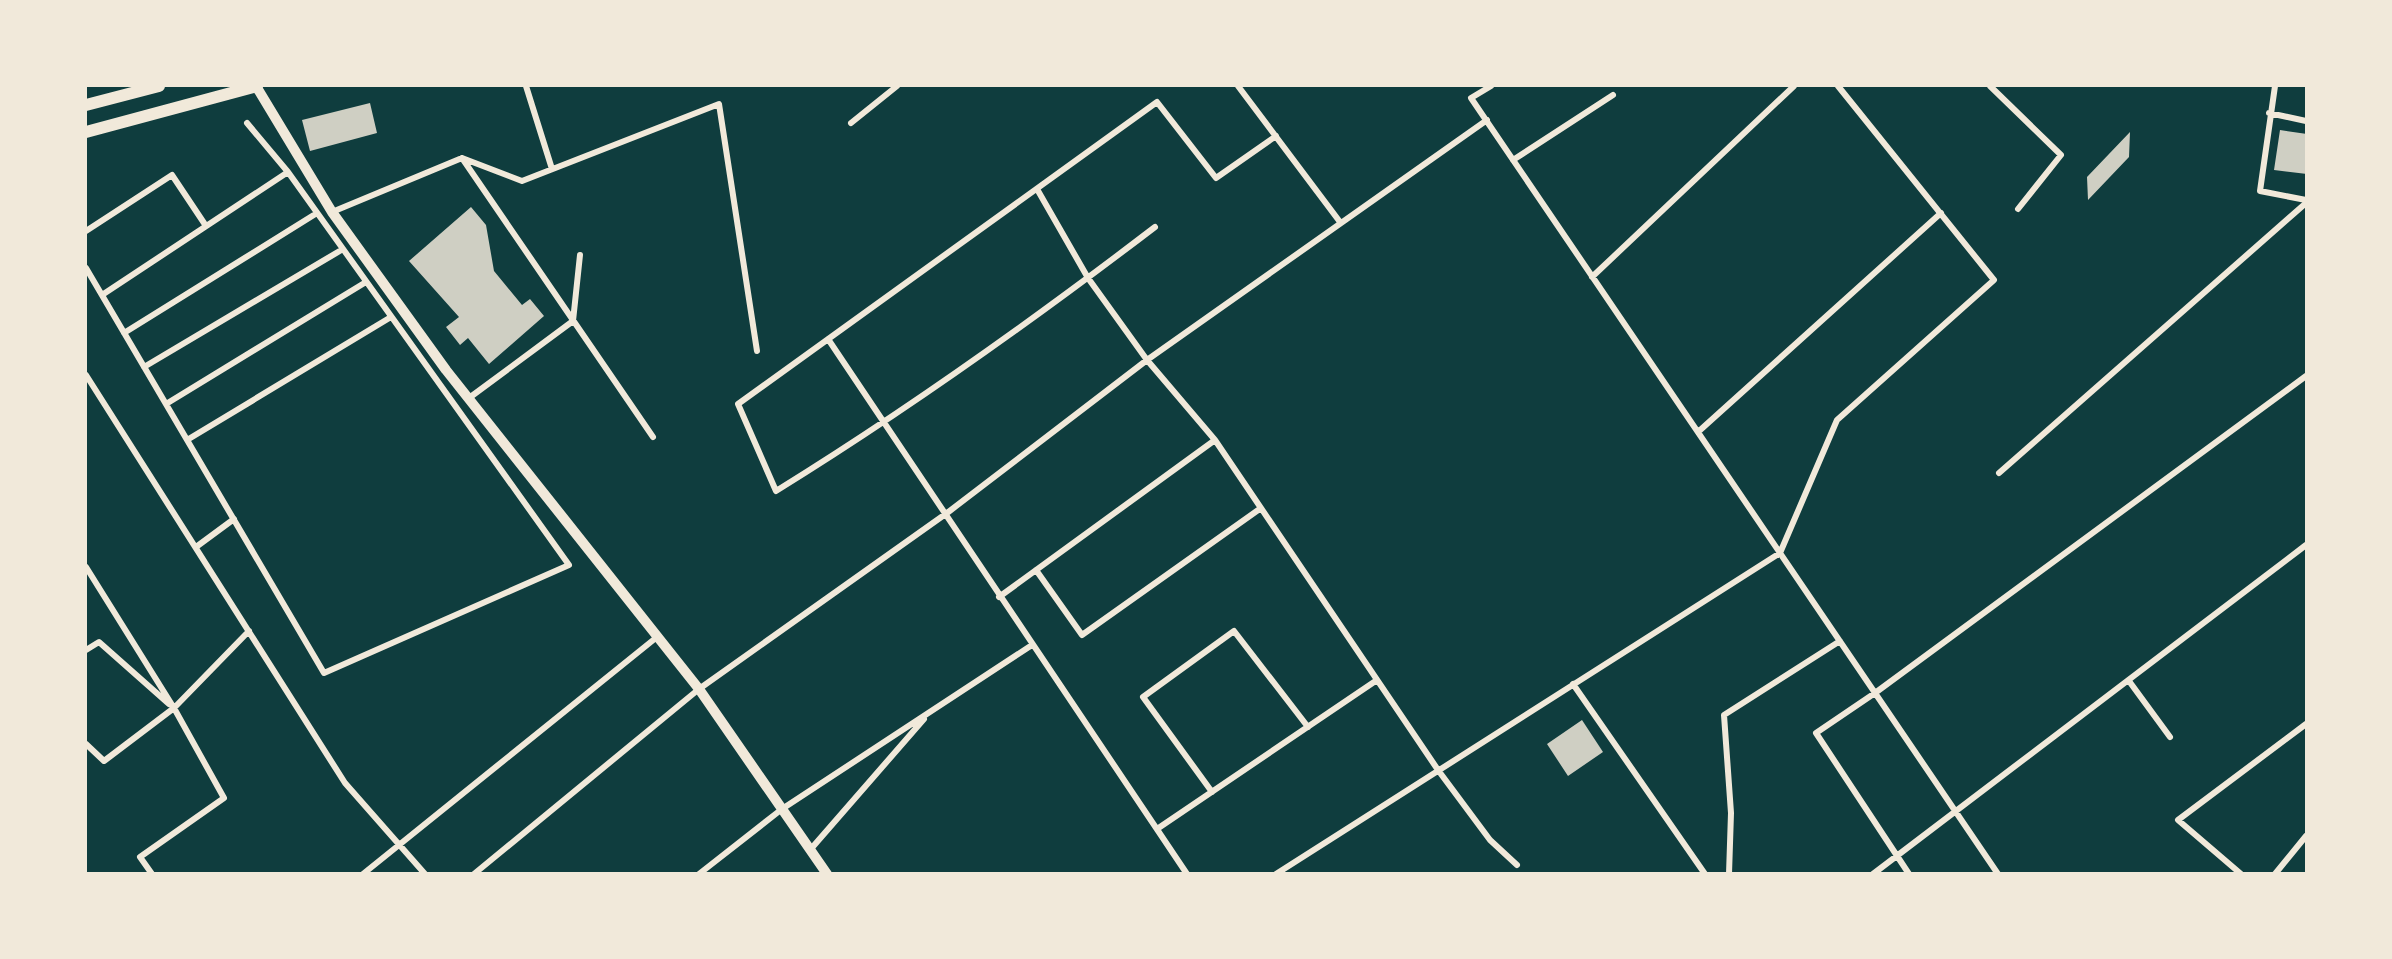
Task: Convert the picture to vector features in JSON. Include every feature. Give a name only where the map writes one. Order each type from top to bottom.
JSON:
[{"type":"main road","points":[[86,105],[159,86]]},
{"type":"main road","points":[[86,132],[256,86]]},
{"type":"street","points":[[256,86],[332,212],[469,398],[699,689],[827,873]]},
{"type":"street","points":[[526,86],[552,169]]},
{"type":"street","points":[[851,123],[897,86]]},
{"type":"street","points":[[1238,86],[1340,222]]},
{"type":"street","points":[[1491,86],[1471,98],[1998,873]]},
{"type":"street","points":[[1592,277],[1794,86]]},
{"type":"street","points":[[1276,873],[1780,553],[1837,420],[1994,280],[1838,86]]},
{"type":"street","points":[[1990,86],[2061,155],[2018,209]]},
{"type":"street","points":[[2275,86],[2269,113],[2260,191],[2307,201]]},
{"type":"street","points":[[1514,160],[1613,95]]},
{"type":"street","points":[[1155,227],[1088,278],[883,424],[776,491],[738,404],[1157,102],[1216,178],[1276,136]]},
{"type":"street","points":[[332,212],[462,158],[522,181],[719,104],[757,351]]},
{"type":"street","points":[[2269,113],[2307,121]]},
{"type":"street","points":[[474,873],[699,689],[947,513],[1147,360],[1487,120]]},
{"type":"street","points":[[86,268],[324,673],[569,565],[288,172],[247,123]]},
{"type":"street","points":[[462,158],[653,437]]},
{"type":"street","points":[[102,295],[288,172]]},
{"type":"street","points":[[86,231],[172,176],[206,226]]},
{"type":"street","points":[[1037,189],[1088,278],[1147,360],[1215,440],[1438,770],[1490,840],[1517,865]]},
{"type":"street","points":[[1999,473],[2307,201]]},
{"type":"street","points":[[124,333],[317,213]]},
{"type":"street","points":[[1698,432],[1941,213]]},
{"type":"street","points":[[144,367],[343,249]]},
{"type":"street","points":[[469,398],[573,321],[580,255]]},
{"type":"street","points":[[166,404],[366,282]]},
{"type":"street","points":[[187,440],[392,317]]},
{"type":"street","points":[[828,339],[883,424],[947,513],[999,597],[1187,873]]},
{"type":"street","points":[[86,375],[345,783],[425,873]]},
{"type":"street","points":[[1909,873],[1816,733],[1875,693],[2307,376]]},
{"type":"street","points":[[999,597],[1215,440]]},
{"type":"street","points":[[1036,570],[1082,635],[1261,508]]},
{"type":"street","points":[[196,547],[234,519]]},
{"type":"street","points":[[1873,873],[2307,545]]},
{"type":"street","points":[[86,567],[174,708],[224,798],[140,856],[152,873]]},
{"type":"street","points":[[86,744],[104,761],[174,708],[249,631]]},
{"type":"street","points":[[1212,792],[1143,697],[1234,631],[1308,727]]},
{"type":"street","points":[[363,873],[657,637]]},
{"type":"street","points":[[1729,873],[1731,813],[1724,716],[1840,641]]},
{"type":"street","points":[[86,650],[99,642],[174,708]]},
{"type":"street","points":[[699,873],[782,809],[1032,645]]},
{"type":"street","points":[[1157,829],[1377,680]]},
{"type":"street","points":[[2129,681],[2170,737]]},
{"type":"street","points":[[1573,684],[1705,873]]},
{"type":"street","points":[[810,850],[929,712]]},
{"type":"street","points":[[2241,873],[2178,820],[2307,724]]},
{"type":"street","points":[[2275,873],[2307,836]]},
{"type":"building","points":[[370,103],[377,133],[310,151],[302,120]]},
{"type":"building","points":[[2280,130],[2307,134],[2307,174],[2274,170]]},
{"type":"building","points":[[2130,132],[2129,157],[2088,200],[2087,177]]},
{"type":"building","points":[[471,207],[486,225],[494,271],[522,305],[530,299],[544,316],[489,364],[468,338],[460,345],[446,327],[459,317],[409,261]]},
{"type":"building","points":[[1582,720],[1603,752],[1568,776],[1547,744]]}]
